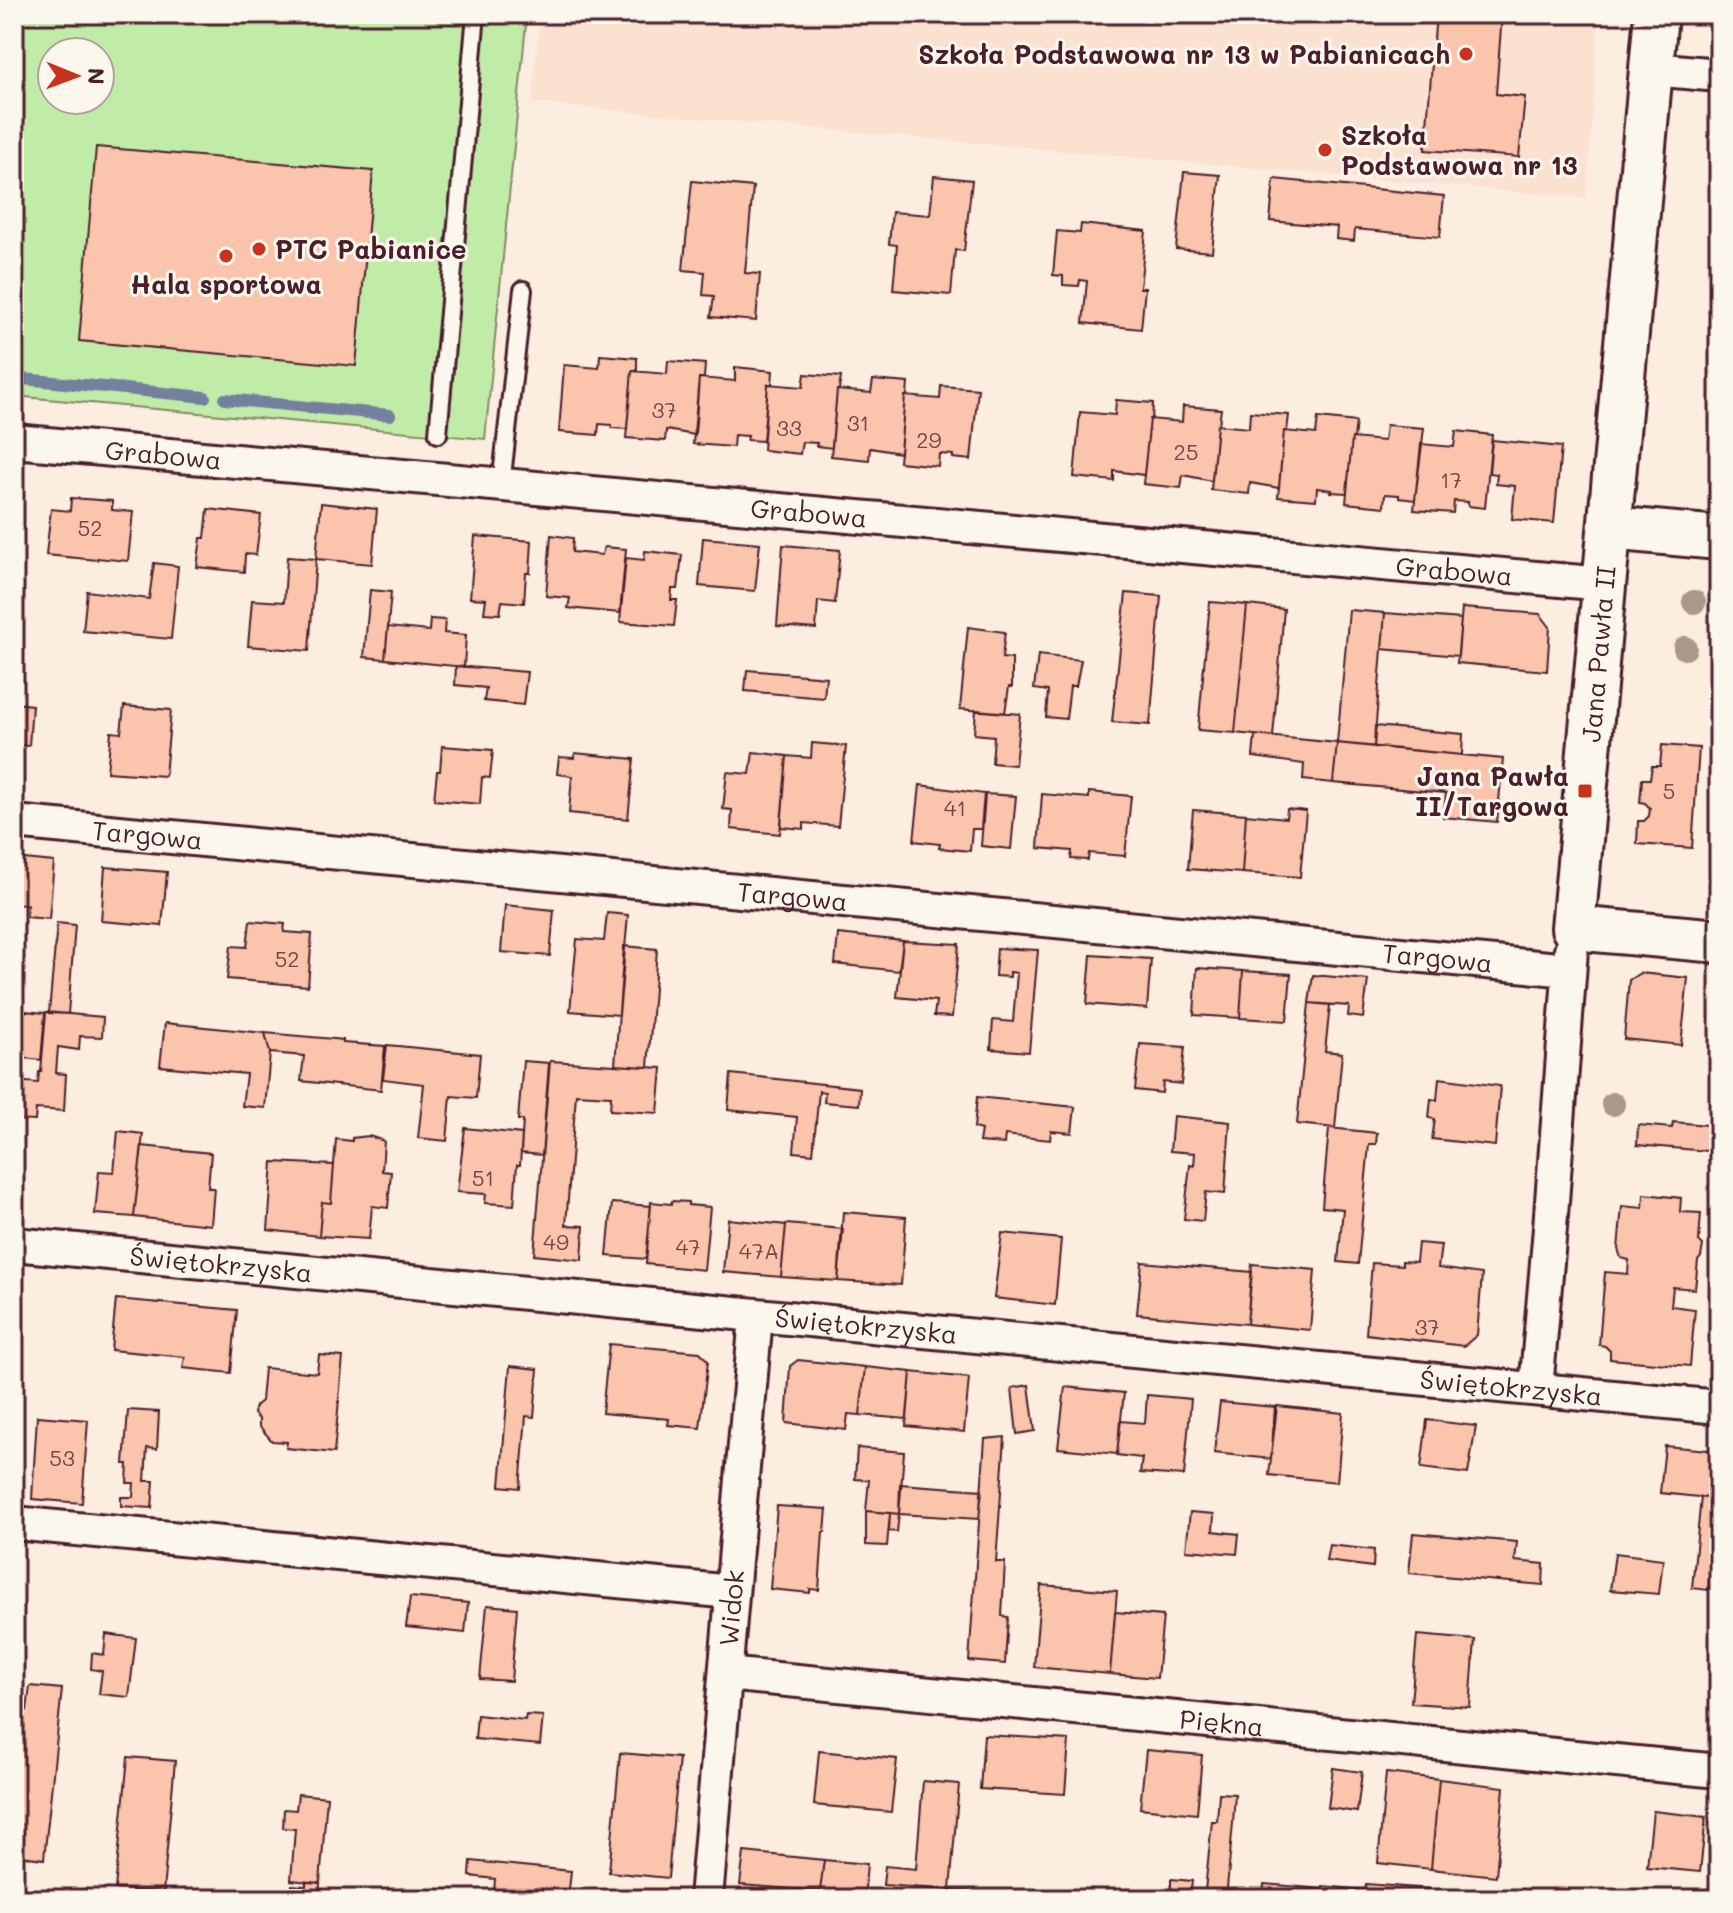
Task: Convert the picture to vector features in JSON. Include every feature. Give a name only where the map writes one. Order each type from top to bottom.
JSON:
[{"type":"street","name":"Jana Pawła II","points":[[1536,1389],[1569,970],[1656,14]]},
{"type":"street","points":[[1652,69],[1719,75]]},
{"type":"street","name":"Grabowa","points":[[14,441],[1604,584]]},
{"type":"street","points":[[1610,528],[1719,538]]},
{"type":"street","name":"Targowa","points":[[14,822],[1569,970]]},
{"type":"street","points":[[1573,928],[1719,941]]},
{"type":"street","name":"Świętokrzyska","points":[[14,1244],[1719,1407]]},
{"type":"street","name":"Widok","points":[[706,1899],[756,1316]]},
{"type":"street","points":[[14,1523],[732,1592]]},
{"type":"street","name":"Piękna","points":[[726,1674],[1719,1771]]},
{"type":"lane","points":[[438,434],[476,14]]},
{"type":"lane","points":[[501,485],[523,290]]},
{"type":"shaded area","name":"Szkoła Podstawowa nr 13","points":[[540,14],[1600,14],[1586,198],[532,103]]},
{"type":"green space","name":"PTC Pabianice","points":[[14,14],[527,14],[485,439],[14,396]]},
{"type":"building","name":"Szkoła Podstawowa nr 13 w Pabianicach","points":[[1436,14],[1502,14],[1496,94],[1525,97],[1519,157],[1425,150]]},
{"type":"building","name":"Hala sportowa","points":[[96,147],[373,171],[356,366],[79,341]]},
{"type":"building","points":[[1184,172],[1220,175],[1212,252],[1176,249]]},
{"type":"building","points":[[934,176],[972,180],[964,251],[955,250],[951,295],[893,290],[897,245],[889,244],[892,212],[930,215]]},
{"type":"building","points":[[1274,179],[1444,196],[1440,237],[1355,229],[1354,241],[1336,239],[1337,227],[1270,221]]},
{"type":"building","points":[[692,181],[753,187],[745,273],[760,274],[756,321],[711,317],[714,296],[703,295],[705,272],[683,270]]},
{"type":"building","points":[[1081,224],[1146,231],[1140,288],[1145,288],[1141,329],[1083,323],[1087,281],[1080,280],[1079,286],[1063,285],[1063,276],[1053,275],[1057,231],[1080,233]]},
{"type":"building","points":[[600,355],[637,358],[637,371],[632,371],[627,429],[599,424],[598,435],[559,432],[564,365],[599,368]]},
{"type":"building","points":[[668,361],[705,364],[704,378],[699,378],[695,435],[666,430],[665,441],[626,438],[632,371],[667,374]]},
{"type":"building","points":[[735,367],[773,371],[772,384],[768,384],[763,441],[734,435],[733,447],[693,444],[699,378],[735,381]]},
{"type":"building","points":[[805,374],[841,377],[832,448],[802,442],[800,454],[763,450],[768,384],[803,387]]},
{"type":"building","points":[[873,380],[908,383],[900,453],[870,448],[869,460],[831,456],[837,390],[871,393]]},
{"type":"building","points":[[941,386],[978,389],[971,460],[939,454],[938,466],[899,462],[905,396],[940,399]]},
{"type":"building","points":[[1116,400],[1153,403],[1144,475],[1114,471],[1114,481],[1074,477],[1080,412],[1115,415]]},
{"type":"building","points":[[1183,406],[1221,409],[1212,481],[1183,475],[1181,488],[1143,484],[1150,419],[1182,422]]},
{"type":"building","points":[[1250,412],[1289,415],[1287,431],[1284,431],[1279,488],[1250,483],[1249,494],[1211,490],[1217,425],[1249,428]]},
{"type":"building","points":[[1318,418],[1356,422],[1347,493],[1317,488],[1316,500],[1278,497],[1284,431],[1316,434]]},
{"type":"building","points":[[1386,425],[1424,428],[1415,500],[1385,494],[1384,507],[1346,503],[1352,438],[1384,441]]},
{"type":"building","points":[[1456,431],[1492,435],[1485,508],[1454,501],[1453,513],[1414,510],[1421,444],[1454,447]]},
{"type":"building","points":[[1492,440],[1561,447],[1554,523],[1512,519],[1515,486],[1496,484],[1497,474],[1489,473]]},
{"type":"building","points":[[14,493],[22,494],[19,529],[14,529]]},
{"type":"building","points":[[71,498],[112,501],[112,510],[133,512],[128,561],[46,555],[51,509],[70,511]]},
{"type":"building","points":[[321,503],[377,509],[372,564],[316,559]]},
{"type":"building","points":[[208,509],[261,515],[256,555],[245,554],[244,572],[197,567],[201,538],[205,538]]},
{"type":"building","points":[[551,535],[573,538],[572,552],[602,555],[604,547],[626,549],[620,613],[568,608],[570,598],[546,596]]},
{"type":"building","points":[[475,536],[532,541],[524,603],[502,601],[500,614],[484,613],[486,599],[470,598]]},
{"type":"building","points":[[703,538],[760,543],[755,591],[699,586]]},
{"type":"building","points":[[783,545],[840,550],[835,603],[818,601],[816,629],[777,626]]},
{"type":"building","points":[[645,551],[682,555],[678,589],[672,589],[671,600],[677,600],[674,626],[620,622],[626,558],[644,560]]},
{"type":"building","points":[[287,557],[316,559],[309,651],[248,646],[252,600],[284,602]]},
{"type":"building","points":[[154,563],[178,566],[171,639],[83,631],[87,591],[149,599]]},
{"type":"building","points":[[370,590],[391,592],[385,659],[364,657]]},
{"type":"building","points":[[1126,593],[1161,596],[1150,725],[1112,722]]},
{"type":"building","points":[[1210,602],[1247,605],[1235,733],[1198,730]]},
{"type":"building","points":[[1247,605],[1284,609],[1273,737],[1235,733]]},
{"type":"building","points":[[1462,608],[1540,614],[1550,627],[1547,671],[1457,663]]},
{"type":"building","points":[[1349,610],[1385,613],[1374,747],[1337,743]]},
{"type":"building","points":[[1385,613],[1461,619],[1458,656],[1382,649]]},
{"type":"building","points":[[430,619],[445,620],[444,633],[466,635],[464,667],[385,659],[388,627],[429,631]]},
{"type":"building","points":[[968,627],[1005,632],[1002,658],[1012,659],[1012,687],[1009,687],[1005,713],[960,709]]},
{"type":"building","points":[[1038,655],[1081,660],[1076,686],[1070,686],[1066,719],[1046,717],[1048,691],[1034,689]]},
{"type":"building","points":[[456,666],[527,672],[523,705],[484,701],[486,688],[455,685]]},
{"type":"building","points":[[747,670],[826,677],[824,698],[745,691]]},
{"type":"building","points":[[14,703],[32,705],[29,746],[20,745],[18,763],[14,763]]},
{"type":"building","points":[[124,706],[171,710],[165,776],[107,772],[111,732],[121,733]]},
{"type":"building","points":[[976,710],[1020,714],[1015,765],[992,763],[994,736],[974,734]]},
{"type":"building","points":[[1375,726],[1463,734],[1462,755],[1374,747]]},
{"type":"building","points":[[1255,735],[1337,743],[1333,783],[1303,780],[1304,764],[1253,757]]},
{"type":"building","points":[[812,743],[846,746],[838,826],[804,823],[804,829],[781,827],[787,756],[811,758]]},
{"type":"building","points":[[1337,743],[1503,759],[1497,822],[1443,817],[1446,793],[1333,783]]},
{"type":"building","points":[[1662,745],[1699,748],[1692,848],[1637,844],[1638,821],[1644,821],[1649,816],[1650,808],[1640,802],[1642,779],[1650,779],[1652,766],[1660,766]]},
{"type":"building","points":[[442,746],[493,750],[490,778],[482,777],[480,804],[434,800]]},
{"type":"building","points":[[753,752],[787,756],[780,834],[731,829],[732,810],[723,809],[727,772],[750,774]]},
{"type":"building","points":[[575,753],[634,759],[628,819],[569,813],[572,776],[557,774],[559,757],[574,758]]},
{"type":"building","points":[[920,785],[984,794],[981,829],[972,829],[970,851],[939,848],[940,844],[914,841]]},
{"type":"building","points":[[1089,792],[1131,796],[1125,856],[1089,853],[1088,860],[1071,859],[1072,851],[1038,848],[1042,794],[1089,798]]},
{"type":"building","points":[[985,794],[1016,796],[1011,849],[981,846]]},
{"type":"building","points":[[1287,809],[1306,811],[1300,877],[1242,873],[1246,814],[1286,818]]},
{"type":"building","points":[[1193,810],[1246,814],[1242,873],[1188,869]]},
{"type":"building","points":[[14,858],[54,862],[49,919],[26,917],[27,905],[14,904]]},
{"type":"building","points":[[105,867],[167,872],[162,926],[101,921]]},
{"type":"building","points":[[505,905],[554,910],[550,956],[501,952]]},
{"type":"building","points":[[607,913],[628,915],[619,1015],[570,1011],[577,939],[604,941]]},
{"type":"building","points":[[250,921],[285,924],[284,932],[312,934],[308,986],[227,979],[231,946],[247,947]]},
{"type":"building","points":[[57,923],[75,925],[68,1014],[49,1013]]},
{"type":"building","points":[[838,934],[903,941],[899,971],[835,964]]},
{"type":"building","points":[[903,941],[959,944],[952,1017],[934,1016],[936,1001],[897,997]]},
{"type":"building","points":[[624,946],[657,949],[648,1067],[615,1065]]},
{"type":"building","points":[[997,948],[1038,950],[1029,1052],[991,1049],[993,1020],[1013,1022],[1017,973],[1010,972],[1010,977],[995,976]]},
{"type":"building","points":[[1091,955],[1151,959],[1147,1009],[1087,1004]]},
{"type":"building","points":[[1197,968],[1243,971],[1240,1018],[1194,1015]]},
{"type":"building","points":[[1243,971],[1291,974],[1287,1021],[1240,1018]]},
{"type":"building","points":[[1640,973],[1688,978],[1681,1045],[1624,1039],[1629,980]]},
{"type":"building","points":[[1313,975],[1368,980],[1363,1018],[1348,1016],[1349,1006],[1309,1003]]},
{"type":"building","points":[[1309,1003],[1330,1005],[1325,1051],[1342,1053],[1335,1128],[1297,1124]]},
{"type":"building","points":[[14,1010],[45,1013],[41,1060],[14,1057]]},
{"type":"building","points":[[46,1012],[103,1017],[102,1037],[80,1036],[79,1050],[58,1047],[56,1073],[66,1074],[64,1111],[36,1109],[35,1121],[14,1120],[14,1081],[38,1083]]},
{"type":"building","points":[[165,1023],[265,1033],[270,1053],[265,1108],[242,1106],[246,1074],[160,1066]]},
{"type":"building","points":[[265,1033],[385,1046],[381,1090],[301,1081],[304,1056],[270,1053]]},
{"type":"building","points":[[1140,1044],[1185,1047],[1181,1084],[1163,1082],[1162,1093],[1135,1090]]},
{"type":"building","points":[[387,1045],[480,1054],[476,1098],[451,1096],[447,1141],[418,1138],[424,1084],[383,1079]]},
{"type":"building","points":[[523,1061],[549,1063],[542,1155],[521,1153],[523,1120],[518,1120]]},
{"type":"building","points":[[550,1061],[662,1068],[658,1113],[610,1110],[611,1096],[576,1094],[566,1225],[584,1226],[582,1260],[534,1255]]},
{"type":"building","points":[[731,1074],[860,1088],[859,1105],[824,1102],[825,1092],[819,1091],[813,1154],[794,1152],[797,1117],[728,1110]]},
{"type":"building","points":[[1439,1078],[1500,1086],[1495,1146],[1432,1139],[1435,1119],[1429,1118],[1431,1099],[1437,1100]]},
{"type":"building","points":[[977,1097],[1075,1107],[1072,1133],[1051,1131],[1050,1140],[1005,1135],[1004,1144],[979,1142],[981,1130],[974,1128]]},
{"type":"building","points":[[1173,1116],[1230,1122],[1225,1194],[1206,1192],[1203,1221],[1184,1219],[1190,1165],[1194,1166],[1195,1153],[1170,1151]]},
{"type":"building","points":[[1673,1122],[1719,1126],[1719,1152],[1637,1145],[1638,1125],[1672,1128]]},
{"type":"building","points":[[465,1128],[522,1134],[514,1205],[485,1203],[486,1194],[457,1192]]},
{"type":"building","points":[[1329,1128],[1377,1133],[1376,1144],[1369,1144],[1358,1264],[1338,1262],[1343,1209],[1322,1207]]},
{"type":"building","points":[[118,1131],[143,1134],[134,1217],[95,1214],[99,1171],[114,1172]]},
{"type":"building","points":[[369,1136],[384,1141],[382,1171],[391,1172],[388,1208],[372,1206],[369,1239],[319,1236],[322,1202],[331,1203],[336,1139],[352,1141],[352,1138]]},
{"type":"building","points":[[142,1146],[211,1153],[208,1188],[214,1188],[211,1225],[134,1217]]},
{"type":"building","points":[[273,1162],[334,1165],[331,1203],[322,1202],[319,1236],[268,1230]]},
{"type":"building","points":[[1644,1194],[1681,1198],[1680,1212],[1701,1213],[1699,1241],[1703,1245],[1695,1289],[1673,1287],[1671,1306],[1695,1309],[1690,1366],[1610,1359],[1610,1351],[1599,1345],[1605,1272],[1628,1274],[1629,1260],[1621,1258],[1618,1249],[1622,1206],[1643,1208]]},
{"type":"building","points":[[672,1201],[710,1207],[704,1270],[646,1264],[651,1202],[671,1204]]},
{"type":"building","points":[[612,1203],[651,1206],[646,1259],[607,1256]]},
{"type":"building","points":[[843,1212],[906,1217],[901,1285],[838,1281]]},
{"type":"building","points":[[728,1219],[786,1225],[781,1277],[723,1272]]},
{"type":"building","points":[[786,1224],[843,1229],[838,1281],[781,1277]]},
{"type":"building","points":[[1002,1233],[1061,1239],[1055,1305],[994,1298]]},
{"type":"building","points":[[1418,1243],[1441,1245],[1438,1268],[1482,1274],[1477,1335],[1464,1346],[1366,1334],[1372,1263],[1402,1265],[1402,1261],[1416,1262]]},
{"type":"building","points":[[1142,1262],[1252,1272],[1247,1324],[1137,1314]]},
{"type":"building","points":[[1252,1264],[1315,1270],[1310,1330],[1247,1324]]},
{"type":"building","points":[[116,1299],[237,1310],[231,1373],[183,1368],[185,1357],[111,1350]]},
{"type":"building","points":[[609,1344],[700,1352],[708,1361],[700,1428],[668,1425],[669,1419],[602,1413]]},
{"type":"building","points":[[319,1355],[343,1357],[334,1453],[286,1448],[287,1442],[272,1441],[259,1426],[259,1419],[254,1414],[255,1406],[261,1401],[264,1368],[317,1373]]},
{"type":"building","points":[[798,1360],[865,1367],[860,1415],[848,1414],[846,1430],[786,1423],[790,1366]]},
{"type":"building","points":[[510,1366],[538,1369],[534,1417],[526,1416],[520,1488],[500,1486]]},
{"type":"building","points":[[865,1367],[911,1372],[907,1419],[860,1415]]},
{"type":"building","points":[[911,1372],[969,1378],[964,1432],[906,1426]]},
{"type":"building","points":[[1029,1385],[1035,1431],[1017,1434],[1012,1388]]},
{"type":"building","points":[[1065,1387],[1124,1393],[1117,1454],[1058,1448]]},
{"type":"building","points":[[1147,1395],[1191,1399],[1184,1476],[1140,1473],[1142,1458],[1117,1455],[1120,1421],[1145,1423]]},
{"type":"building","points":[[1220,1402],[1275,1407],[1271,1459],[1214,1453]]},
{"type":"building","points":[[1277,1406],[1343,1413],[1337,1482],[1269,1475]]},
{"type":"building","points":[[128,1410],[159,1412],[157,1449],[147,1448],[145,1481],[154,1481],[152,1508],[121,1506],[121,1497],[133,1497],[134,1483],[127,1483],[128,1464],[124,1464]]},
{"type":"building","points":[[37,1416],[88,1420],[82,1503],[32,1499]]},
{"type":"building","points":[[1427,1420],[1476,1426],[1468,1474],[1421,1468]]},
{"type":"building","points":[[1005,1437],[996,1562],[1005,1562],[1002,1616],[1008,1617],[1005,1664],[969,1661],[985,1439]]},
{"type":"building","points":[[1665,1446],[1719,1451],[1718,1499],[1660,1493]]},
{"type":"building","points":[[857,1448],[904,1452],[899,1514],[866,1511],[869,1480],[855,1479]]},
{"type":"building","points":[[900,1484],[982,1490],[979,1519],[899,1514]]},
{"type":"building","points":[[1701,1497],[1718,1499],[1708,1590],[1692,1588]]},
{"type":"building","points":[[777,1506],[827,1509],[819,1590],[810,1589],[810,1593],[770,1589]]},
{"type":"building","points":[[866,1511],[890,1513],[887,1546],[866,1545]]},
{"type":"building","points":[[1190,1512],[1214,1514],[1213,1531],[1239,1534],[1237,1554],[1186,1550]]},
{"type":"building","points":[[890,1513],[899,1514],[897,1532],[889,1531]]},
{"type":"building","points":[[1413,1533],[1517,1542],[1515,1561],[1544,1564],[1543,1585],[1409,1573]]},
{"type":"building","points":[[1329,1545],[1374,1550],[1373,1567],[1326,1561]]},
{"type":"building","points":[[1615,1553],[1663,1559],[1659,1594],[1610,1590]]},
{"type":"building","points":[[1041,1585],[1117,1591],[1110,1674],[1034,1667]]},
{"type":"building","points":[[410,1597],[468,1603],[465,1633],[406,1627]]},
{"type":"building","points":[[487,1605],[517,1608],[511,1681],[480,1679]]},
{"type":"building","points":[[1115,1612],[1163,1616],[1157,1678],[1110,1674]]},
{"type":"building","points":[[106,1634],[136,1638],[129,1697],[99,1694],[102,1671],[91,1669],[92,1653],[104,1655]]},
{"type":"building","points":[[1417,1635],[1475,1640],[1470,1707],[1411,1703]]},
{"type":"building","points":[[30,1686],[62,1689],[44,1859],[14,1855],[14,1797],[21,1733],[14,1732],[14,1708],[27,1710]]},
{"type":"building","points":[[477,1715],[525,1720],[526,1715],[543,1716],[540,1745],[475,1739]]},
{"type":"building","points":[[984,1735],[1069,1740],[1065,1794],[980,1789]]},
{"type":"building","points":[[1146,1750],[1202,1755],[1197,1814],[1140,1808]]},
{"type":"building","points":[[819,1751],[897,1759],[891,1812],[814,1805]]},
{"type":"building","points":[[620,1753],[679,1758],[668,1878],[609,1872]]},
{"type":"building","points":[[128,1757],[175,1761],[163,1892],[115,1889]]},
{"type":"building","points":[[1333,1768],[1362,1772],[1357,1812],[1328,1808]]},
{"type":"building","points":[[1386,1773],[1439,1779],[1431,1869],[1378,1863]]},
{"type":"building","points":[[1439,1779],[1504,1787],[1496,1876],[1431,1869]]},
{"type":"building","points":[[923,1781],[959,1784],[950,1890],[883,1885],[885,1866],[916,1869]]},
{"type":"building","points":[[1219,1793],[1235,1794],[1233,1823],[1226,1899],[1210,1899],[1210,1892],[1205,1891],[1212,1821],[1217,1821]]},
{"type":"building","points":[[298,1794],[327,1797],[320,1883],[291,1880],[295,1829],[283,1828],[284,1809],[296,1810]]},
{"type":"building","points":[[1653,1811],[1706,1817],[1700,1872],[1647,1867]]},
{"type":"building","points":[[744,1852],[824,1860],[820,1891],[740,1885]]},
{"type":"building","points":[[824,1860],[867,1864],[864,1899],[830,1899],[831,1892],[820,1891]]},
{"type":"building","points":[[471,1861],[571,1871],[568,1899],[537,1899],[538,1896],[494,1892],[495,1879],[470,1876]]},
{"type":"building","points":[[1171,1879],[1192,1881],[1190,1899],[1141,1899],[1141,1892],[1171,1894]]},
{"type":"building","points":[[306,1882],[320,1883],[319,1899],[291,1899],[292,1885],[306,1886]]},
{"type":"building","points":[[1264,1884],[1365,1890],[1364,1899],[1263,1899]]},
{"type":"building","points":[[1366,1884],[1429,1889],[1429,1894],[1440,1896],[1440,1899],[1364,1899]]},
{"type":"building","points":[[950,1890],[1026,1895],[1070,1899],[949,1899]]},
{"type":"building","points":[[145,1894],[179,1897],[179,1899],[145,1899]]},
{"type":"waterway","points":[[14,378],[205,397]]},
{"type":"waterway","points":[[225,399],[390,415]]},
{"type":"place","name":"Szkoła Podstawowa nr 13 w Pabianicach","points":[[1466,54]]},
{"type":"place","name":"Szkoła Podstawowa nr 13","points":[[1325,150]]},
{"type":"place","name":"PTC Pabianice","points":[[259,249]]},
{"type":"place","name":"Hala sportowa","points":[[226,256]]},
{"type":"place","name":"Jana Pawła II/Targowa","points":[[1585,791]]}]
